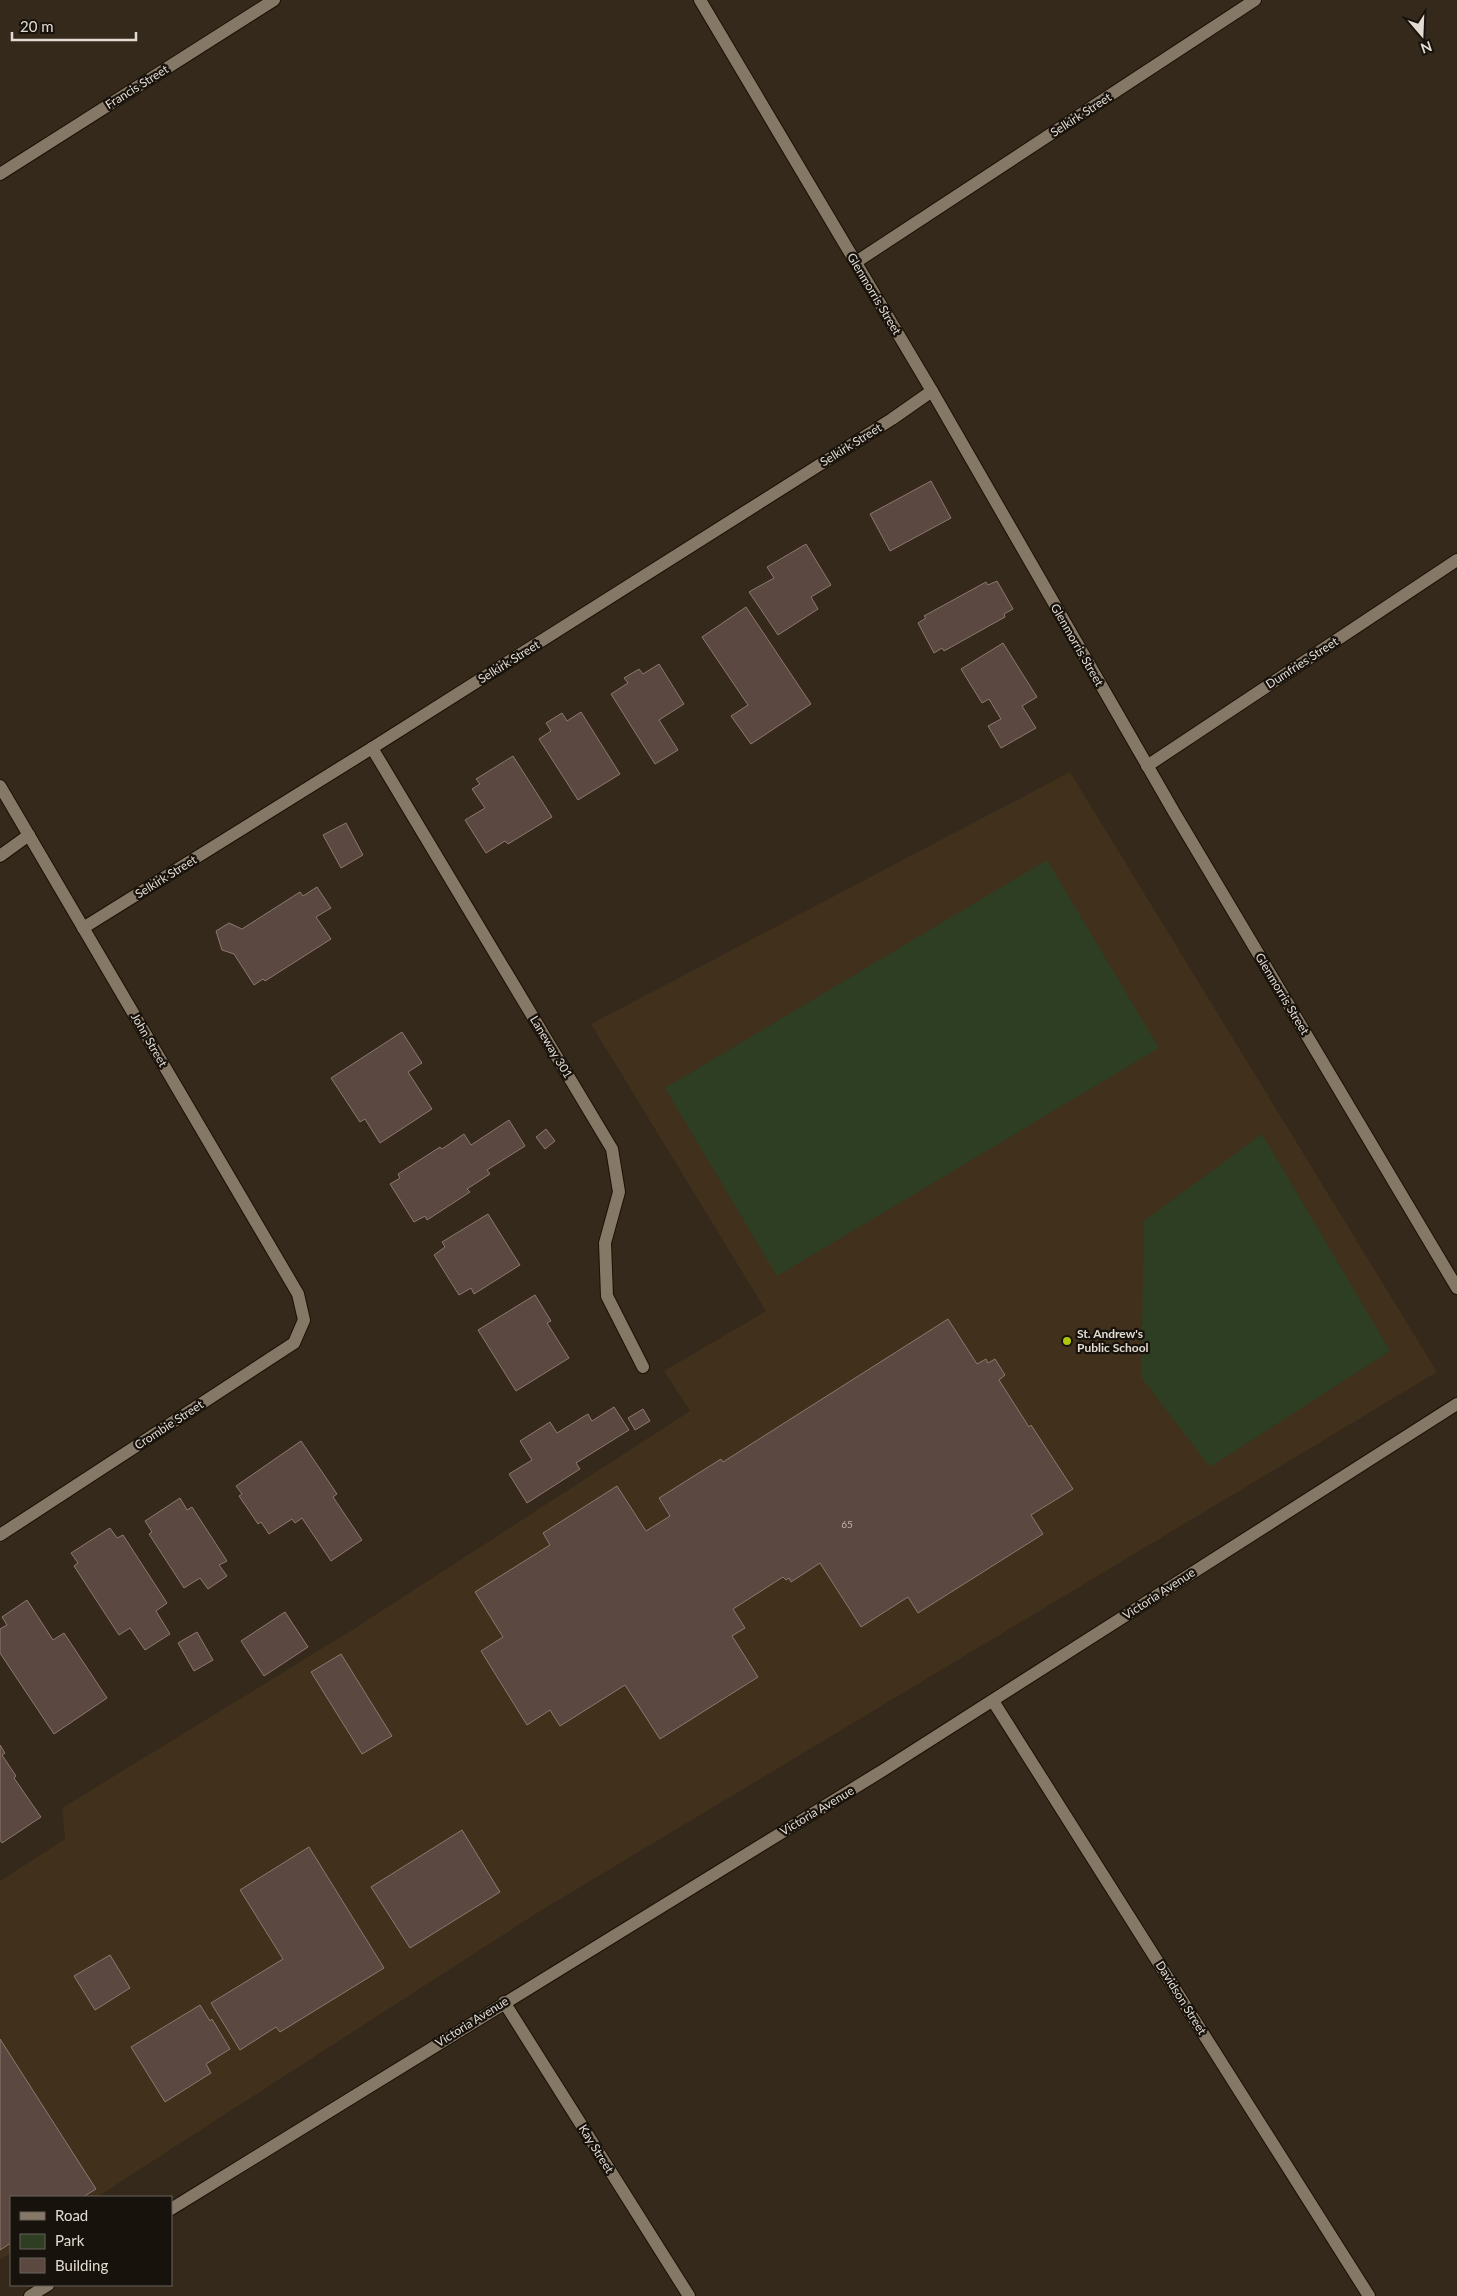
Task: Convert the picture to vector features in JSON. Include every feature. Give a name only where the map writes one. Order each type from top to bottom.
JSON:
[{"type":"street","name":"Francis Street","points":[[0,174],[274,0]]},
{"type":"street","name":"Glenmorris Street","points":[[700,0],[932,391],[1146,766],[1457,1288]]},
{"type":"street","name":"Selkirk Street","points":[[856,262],[1255,0]]},
{"type":"street","name":"Selkirk Street","points":[[83,928],[372,748],[892,419],[932,391]]},
{"type":"street","name":"Dumfries Street","points":[[1146,766],[1457,560]]},
{"type":"street","name":"Laneway 301","points":[[372,748],[612,1149],[619,1192],[605,1243],[607,1296],[642,1368]]},
{"type":"street","name":"John Street","points":[[0,786],[298,1294]]},
{"type":"street","points":[[0,856],[29,835]]},
{"type":"street","name":"Crombie Street","points":[[0,1535],[294,1343],[304,1320],[298,1294]]},
{"type":"street","name":"Victoria Avenue","points":[[172,2208],[993,1701],[1457,1404]]},
{"type":"street","name":"Davidson Street","points":[[993,1701],[1369,2296]]},
{"type":"street","name":"Kay Street","points":[[504,2002],[689,2296]]},
{"type":"street","points":[[33,2295],[46,2286]]},
{"type":"shaded area","name":"St. Andrew's Public School","points":[[1070,772],[1437,1372],[537,1913],[99,2196],[10,2196],[10,2254],[0,2260],[0,1881],[65,1839],[62,1808],[352,1630],[690,1411],[664,1371],[766,1311],[591,1024]]},
{"type":"green space","points":[[1047,860],[1159,1048],[777,1276],[665,1088]]},
{"type":"green space","points":[[1262,1134],[1390,1351],[1210,1467],[1141,1377],[1144,1221]]},
{"type":"building","points":[[931,481],[951,518],[890,551],[870,514]]},
{"type":"building","points":[[806,544],[831,585],[811,597],[818,609],[778,635],[749,592],[774,578],[767,567]]},
{"type":"building","points":[[997,581],[1013,609],[1004,614],[1005,617],[944,651],[942,648],[934,653],[918,623],[926,618],[924,616],[986,582],[988,585]]},
{"type":"building","points":[[746,607],[811,704],[751,744],[731,716],[748,705],[702,637]]},
{"type":"building","points":[[1003,643],[1037,697],[1022,706],[1036,728],[1001,748],[988,726],[1001,719],[989,699],[982,703],[961,669]]},
{"type":"building","points":[[659,664],[684,704],[659,720],[678,750],[655,764],[611,694],[628,683],[624,678],[639,669],[643,674]]},
{"type":"building","points":[[581,712],[620,774],[578,800],[539,739],[551,731],[546,723],[562,713],[567,721]]},
{"type":"building","points":[[513,756],[552,817],[508,844],[505,841],[486,853],[465,820],[485,808],[472,789],[480,784],[476,779]]},
{"type":"building","points":[[346,823],[363,855],[341,868],[323,835]]},
{"type":"building","points":[[317,887],[331,908],[316,917],[331,939],[265,981],[263,979],[254,985],[234,954],[222,950],[216,931],[229,923],[242,929],[300,892],[303,896]]},
{"type":"building","points":[[402,1032],[422,1063],[408,1072],[432,1109],[380,1143],[365,1119],[360,1122],[331,1078]]},
{"type":"building","points":[[509,1120],[525,1146],[487,1170],[490,1174],[467,1189],[470,1192],[427,1220],[425,1216],[414,1222],[390,1184],[400,1178],[398,1174],[464,1134],[471,1145]]},
{"type":"building","points":[[546,1129],[555,1141],[545,1149],[536,1137]]},
{"type":"building","points":[[488,1214],[520,1265],[474,1294],[471,1288],[459,1295],[434,1255],[445,1247],[442,1242]]},
{"type":"building","points":[[535,1295],[551,1321],[547,1323],[569,1358],[516,1391],[478,1330]]},
{"type":"building","points":[[948,1319],[977,1364],[986,1359],[988,1363],[995,1359],[1005,1375],[999,1380],[1029,1427],[1031,1425],[1073,1489],[1031,1515],[1043,1534],[918,1613],[908,1597],[861,1627],[820,1563],[791,1582],[789,1578],[786,1580],[783,1577],[733,1609],[745,1628],[732,1636],[758,1677],[660,1739],[625,1685],[560,1726],[550,1710],[527,1725],[481,1651],[503,1637],[475,1592],[550,1545],[543,1533],[617,1486],[646,1531],[670,1516],[659,1498],[721,1459],[723,1462]]},
{"type":"building","points":[[614,1407],[629,1430],[576,1463],[580,1469],[527,1503],[509,1474],[532,1460],[520,1441],[550,1422],[557,1433],[588,1414],[592,1421]]},
{"type":"building","points":[[643,1409],[650,1421],[635,1430],[628,1418]]},
{"type":"building","points":[[301,1441],[337,1494],[333,1497],[362,1540],[331,1561],[302,1518],[295,1523],[292,1519],[269,1534],[261,1522],[258,1524],[239,1496],[242,1494],[236,1486]]},
{"type":"building","points":[[180,1498],[187,1510],[192,1507],[227,1561],[219,1565],[227,1576],[208,1589],[200,1578],[184,1588],[149,1534],[152,1532],[145,1521]]},
{"type":"building","points":[[110,1528],[117,1538],[123,1535],[167,1603],[156,1611],[170,1634],[145,1650],[130,1628],[119,1635],[74,1566],[78,1563],[71,1553]]},
{"type":"building","points":[[27,1600],[53,1640],[64,1633],[107,1698],[54,1734],[0,1653],[0,1629],[7,1625],[2,1617]]},
{"type":"building","points":[[285,1612],[308,1647],[264,1676],[241,1641]]},
{"type":"building","points":[[197,1632],[213,1660],[194,1671],[178,1643]]},
{"type":"building","points":[[341,1654],[392,1736],[362,1754],[311,1672]]},
{"type":"building","points":[[0,1745],[5,1753],[2,1755],[16,1776],[14,1778],[41,1817],[2,1843],[0,1840]]},
{"type":"building","points":[[462,1830],[500,1892],[410,1948],[371,1887]]},
{"type":"building","points":[[309,1847],[384,1968],[280,2032],[276,2027],[240,2050],[211,2003],[283,1959],[240,1890]]},
{"type":"building","points":[[110,1955],[130,1988],[95,2010],[74,1976]]},
{"type":"building","points":[[200,2005],[210,2021],[212,2019],[230,2049],[206,2064],[211,2073],[165,2102],[131,2047]]},
{"type":"building","points":[[0,2039],[96,2189],[85,2196],[10,2196],[10,2244],[0,2250]]},
{"type":"place","name":"St. Andrew's Public School","points":[[1067,1341]]}]
